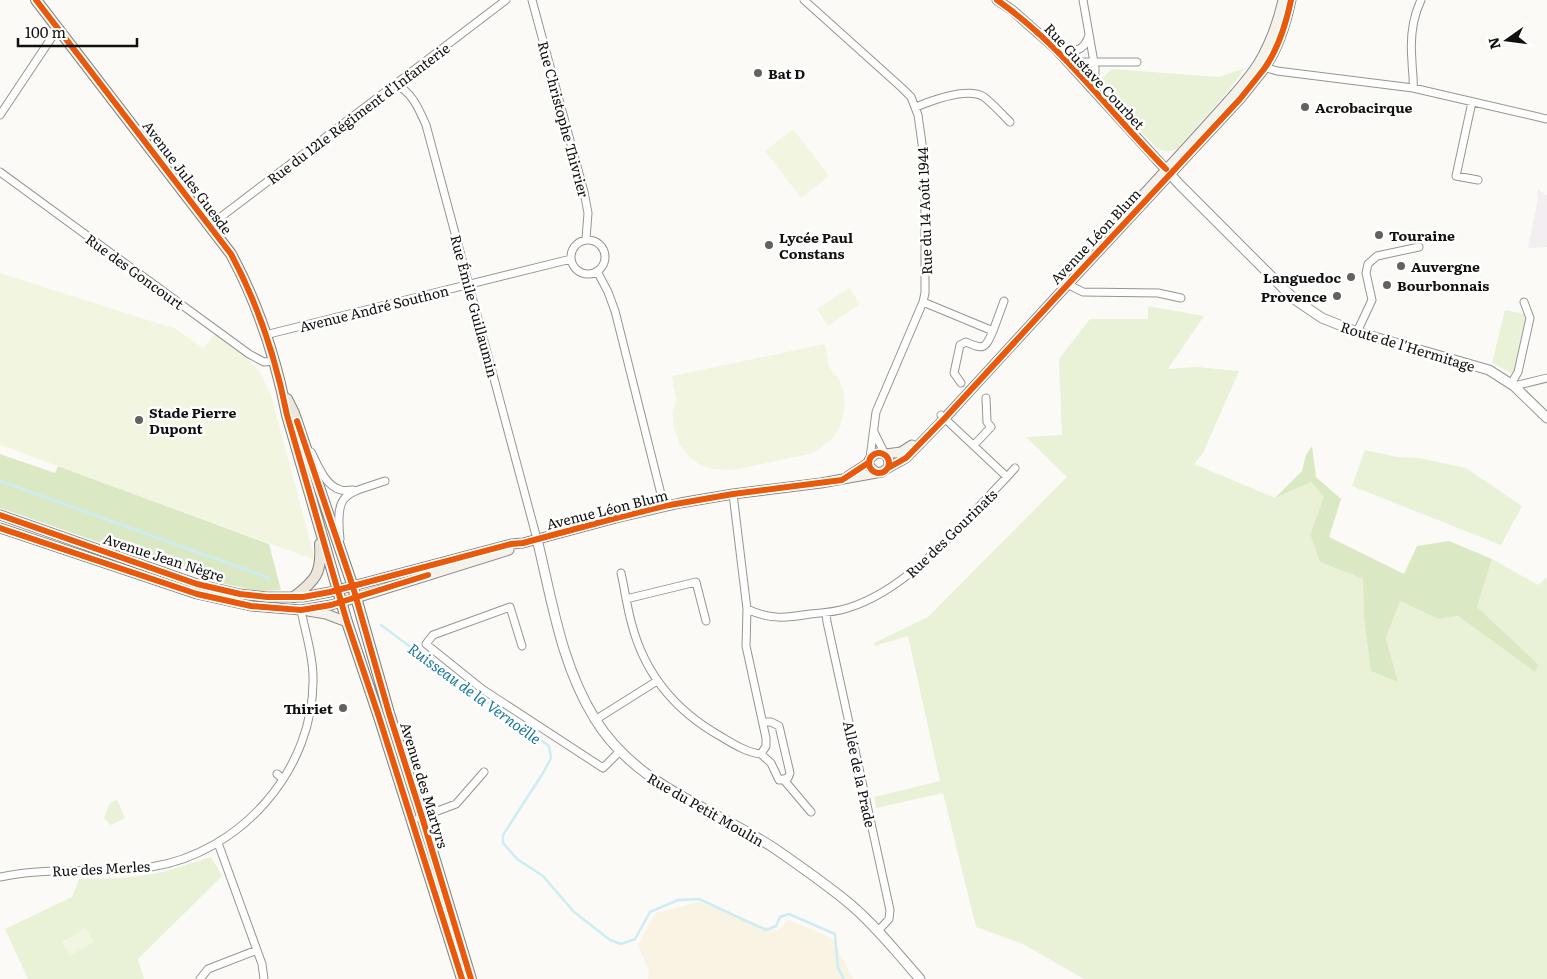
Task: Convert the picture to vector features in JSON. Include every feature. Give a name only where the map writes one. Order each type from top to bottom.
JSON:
[{"type":"main road","name":"Avenue Jules Guesde","points":[[36,0],[231,254],[243,277],[265,335],[282,390],[286,415],[341,602]]},
{"type":"main road","name":"Avenue Léon Blum","points":[[1261,66],[1279,19],[1284,0]]},
{"type":"main road","name":"Avenue Léon Blum","points":[[842,480],[869,460],[874,454],[879,452],[892,455],[908,449],[943,417],[1067,284],[1261,66],[1277,46],[1286,24],[1291,0]]},
{"type":"main road","name":"Avenue Léon Blum","points":[[356,598],[512,549],[537,539],[664,506],[733,494],[842,480],[882,472],[906,458],[1168,172]]},
{"type":"main road","name":"Avenue Jules Guesde","points":[[282,390],[294,413],[356,598]]},
{"type":"main road","points":[[885,454],[889,458],[888,468]]},
{"type":"main road","points":[[869,460],[871,468],[876,472]]},
{"type":"main road","name":"Avenue Jean Nègre","points":[[0,515],[196,584],[240,594],[267,598],[298,597],[353,587]]},
{"type":"main road","name":"Avenue Jean Nègre","points":[[0,528],[197,594],[251,606],[312,610],[356,598]]},
{"type":"main road","points":[[301,610],[298,597],[316,577],[319,570],[321,560],[320,528]]},
{"type":"main road","name":"Avenue Léon Blum","points":[[353,587],[510,544],[524,543]]},
{"type":"main road","name":"Avenue des Martyrs","points":[[356,598],[389,713],[471,979]]},
{"type":"main road","name":"Avenue des Martyrs","points":[[341,602],[462,979]]},
{"type":"main road","name":"Avenue Jean Nègre","points":[[312,610],[347,622]]},
{"type":"street","name":"Rue du 121e Régiment d'Infanterie","points":[[209,226],[506,0]]},
{"type":"street","name":"Rue Christophe Thivrier","points":[[532,0],[584,192],[588,213],[586,239]]},
{"type":"street","points":[[804,0],[902,88],[916,106],[971,92],[984,97],[1010,122]]},
{"type":"street","name":"Rue Gustave Courbet","points":[[997,0],[1012,10],[1056,49],[1168,172],[1268,274]]},
{"type":"street","points":[[1083,0],[1094,62],[1095,82],[1090,88]]},
{"type":"street","points":[[1413,88],[1412,36],[1414,18],[1421,0]]},
{"type":"street","points":[[0,115],[58,28]]},
{"type":"street","points":[[1056,49],[1071,52],[1077,51],[1084,46],[1090,34]]},
{"type":"street","points":[[1069,63],[1137,62]]},
{"type":"street","points":[[1261,66],[1277,71],[1413,88],[1547,119]]},
{"type":"street","name":"Rue Émile Guillaumin","points":[[395,85],[403,87],[408,93],[420,110],[426,125],[537,539]]},
{"type":"street","points":[[1472,102],[1456,176],[1478,180]]},
{"type":"street","name":"Rue du 14 Août 1944","points":[[869,460],[876,412],[923,302],[926,283],[925,165],[916,106]]},
{"type":"street","name":"Rue des Goncourt","points":[[0,172],[249,354],[264,362],[273,361]]},
{"type":"street","points":[[586,239],[593,240],[599,244],[604,252],[602,267],[590,274],[584,274],[573,266],[571,259],[575,245],[586,239]]},
{"type":"street","points":[[1357,332],[1372,300],[1366,273],[1368,264],[1377,256],[1419,247]]},
{"type":"street","name":"Avenue André Southon","points":[[265,335],[571,259]]},
{"type":"street","points":[[597,271],[615,311],[664,506]]},
{"type":"street","name":"Route de l'Hermitage","points":[[1268,274],[1294,299],[1322,318],[1357,332],[1489,370],[1513,385],[1547,418]]},
{"type":"street","points":[[1067,284],[1083,292],[1158,293],[1180,298]]},
{"type":"street","points":[[961,382],[954,373],[960,345],[966,342],[978,348],[984,347],[988,343],[1004,301]]},
{"type":"street","points":[[923,302],[993,331]]},
{"type":"street","points":[[1513,385],[1518,372],[1530,318],[1524,302]]},
{"type":"street","points":[[1513,385],[1547,378]]},
{"type":"street","points":[[974,445],[991,428],[987,422],[986,398]]},
{"type":"street","name":"Rue des Gourinats","points":[[943,417],[1006,478]]},
{"type":"street","points":[[874,432],[885,454]]},
{"type":"street","points":[[301,434],[331,485],[340,490],[358,490]]},
{"type":"street","name":"Rue des Gourinats","points":[[747,610],[762,616],[781,618],[846,609],[862,603],[902,580],[932,554],[1015,468]]},
{"type":"street","points":[[341,552],[338,518],[342,501],[348,494],[384,481]]},
{"type":"street","points":[[733,494],[747,610],[746,646],[766,738],[766,746],[761,754]]},
{"type":"street","name":"Rue du Petit Moulin","points":[[537,539],[565,655],[574,680],[595,720],[620,751],[647,776],[665,788],[740,827],[812,874],[852,905],[878,931],[920,979]]},
{"type":"street","points":[[621,572],[635,634],[641,651],[657,681],[679,707],[704,726],[748,751],[761,754],[771,763],[779,780],[784,780],[811,812]]},
{"type":"street","points":[[626,599],[696,582],[706,621]]},
{"type":"street","points":[[522,646],[510,607],[433,636],[426,644],[482,689],[603,768],[620,751]]},
{"type":"street","name":"Rue des Merles","points":[[0,877],[40,871],[151,867],[191,856],[218,843],[232,834],[262,808],[283,779],[306,734],[310,714],[313,677],[301,610]]},
{"type":"street","points":[[304,628],[312,610]]},
{"type":"street","name":"Allée de la Prade","points":[[826,612],[890,910],[889,919],[878,931]]},
{"type":"street","points":[[595,720],[657,681]]},
{"type":"street","points":[[763,722],[771,722],[779,726],[790,773],[788,778],[784,780]]},
{"type":"street","points":[[412,820],[456,804],[484,772]]},
{"type":"street","points":[[277,774],[283,779]]},
{"type":"street","points":[[218,843],[262,964],[264,979]]},
{"type":"street","points":[[200,979],[208,969],[257,950]]},
{"type":"shaded area","points":[[1537,189],[1547,195],[1547,247],[1528,248],[1538,199]]},
{"type":"shaded area","points":[[699,902],[777,931],[789,920],[832,938],[853,979],[648,979],[649,972],[638,944],[656,913]]},
{"type":"green space","points":[[1245,68],[1229,90],[1177,149],[1169,151],[1157,148],[1100,89],[1099,81],[1112,69],[1219,77]]},
{"type":"green space","points":[[793,129],[829,176],[801,198],[765,151]]},
{"type":"green space","name":"Stade Pierre Dupont","points":[[0,273],[176,329],[203,348],[215,334],[244,356],[259,371],[271,395],[315,560],[0,445]]},
{"type":"green space","points":[[849,288],[860,304],[828,326],[817,309]]},
{"type":"green space","points":[[1148,306],[1204,316],[1168,369],[1196,367],[1239,371],[1203,453],[1194,464],[1275,498],[1311,482],[1324,497],[1310,534],[1320,562],[1363,579],[1364,617],[1398,682],[1386,638],[1400,601],[1438,619],[1458,616],[1535,672],[1539,665],[1477,607],[1492,559],[1538,585],[1547,577],[1547,979],[1084,979],[1023,944],[976,927],[943,793],[876,808],[874,797],[940,781],[908,636],[875,646],[874,643],[928,617],[1067,477],[1026,437],[1062,435],[1059,359],[1090,319],[1148,319]]},
{"type":"green space","points":[[1505,310],[1528,315],[1513,374],[1492,363]]},
{"type":"green space","points":[[825,344],[829,367],[838,378],[843,390],[845,404],[841,425],[834,437],[817,451],[809,454],[734,470],[712,469],[699,464],[689,457],[680,445],[673,426],[676,400],[672,376]]},
{"type":"green space","points":[[1312,446],[1316,477],[1341,499],[1329,537],[1404,574],[1417,546],[1449,541],[1492,559],[1477,607],[1539,665],[1535,672],[1458,616],[1438,619],[1400,601],[1386,638],[1398,682],[1371,671],[1364,617],[1363,579],[1320,562],[1310,534],[1324,497],[1311,482],[1275,498],[1302,471],[1306,455]]},
{"type":"green space","points":[[1365,450],[1397,457],[1419,458],[1466,468],[1522,506],[1501,545],[1352,486]]},
{"type":"green space","points":[[0,454],[55,473],[58,466],[269,544],[281,590],[259,591],[211,581],[0,508]]},
{"type":"green space","points":[[117,800],[125,818],[111,825],[104,818],[110,803]]},
{"type":"green space","points":[[211,857],[222,876],[138,959],[144,979],[28,979],[5,929],[72,897],[79,879],[126,878],[163,872]]},
{"type":"green space","points":[[85,928],[94,942],[70,956],[62,942]]},
{"type":"waterway","name":"Ruisseau de la Vernoëlle","points":[[0,481],[269,578]]},
{"type":"waterway","name":"Ruisseau de la Vernoëlle","points":[[381,625],[549,746],[551,758],[503,835],[503,843],[517,859],[543,876],[574,912],[610,940],[621,944],[635,939],[650,912],[678,900],[699,899],[766,930],[776,926],[780,917],[789,914],[835,934],[838,968],[844,979]]},
{"type":"cycle path","points":[[36,0],[231,254],[250,292],[272,353],[287,415],[347,622],[462,979]]},
{"type":"cycle path","points":[[997,0],[1021,18],[1065,59],[1166,169]]},
{"type":"cycle path","points":[[888,468],[906,458],[945,418],[1240,99],[1274,53],[1284,27],[1291,0]]},
{"type":"cycle path","points":[[297,421],[353,587],[389,713],[471,979]]},
{"type":"cycle path","points":[[879,453],[886,456],[889,463],[886,470],[879,473],[872,470],[869,463],[872,456],[879,453]]},
{"type":"cycle path","points":[[0,515],[197,584],[240,594],[267,597],[303,597],[330,592],[664,506],[733,494],[842,480],[868,463]]},
{"type":"cycle path","points":[[0,528],[197,594],[251,606],[301,610],[331,605],[428,575]]},
{"type":"place","name":"Bat D","points":[[758,73]]},
{"type":"place","name":"Acrobacirque","points":[[1305,107]]},
{"type":"place","name":"Touraine","points":[[1379,235]]},
{"type":"place","name":"Lycée Paul Constans","points":[[769,245]]},
{"type":"place","name":"Auvergne","points":[[1401,266]]},
{"type":"place","name":"Languedoc","points":[[1351,277]]},
{"type":"place","name":"Bourbonnais","points":[[1387,285]]},
{"type":"place","name":"Provence","points":[[1337,296]]},
{"type":"place","name":"Stade Pierre Dupont","points":[[139,420]]},
{"type":"place","name":"Thiriet","points":[[343,708]]}]
